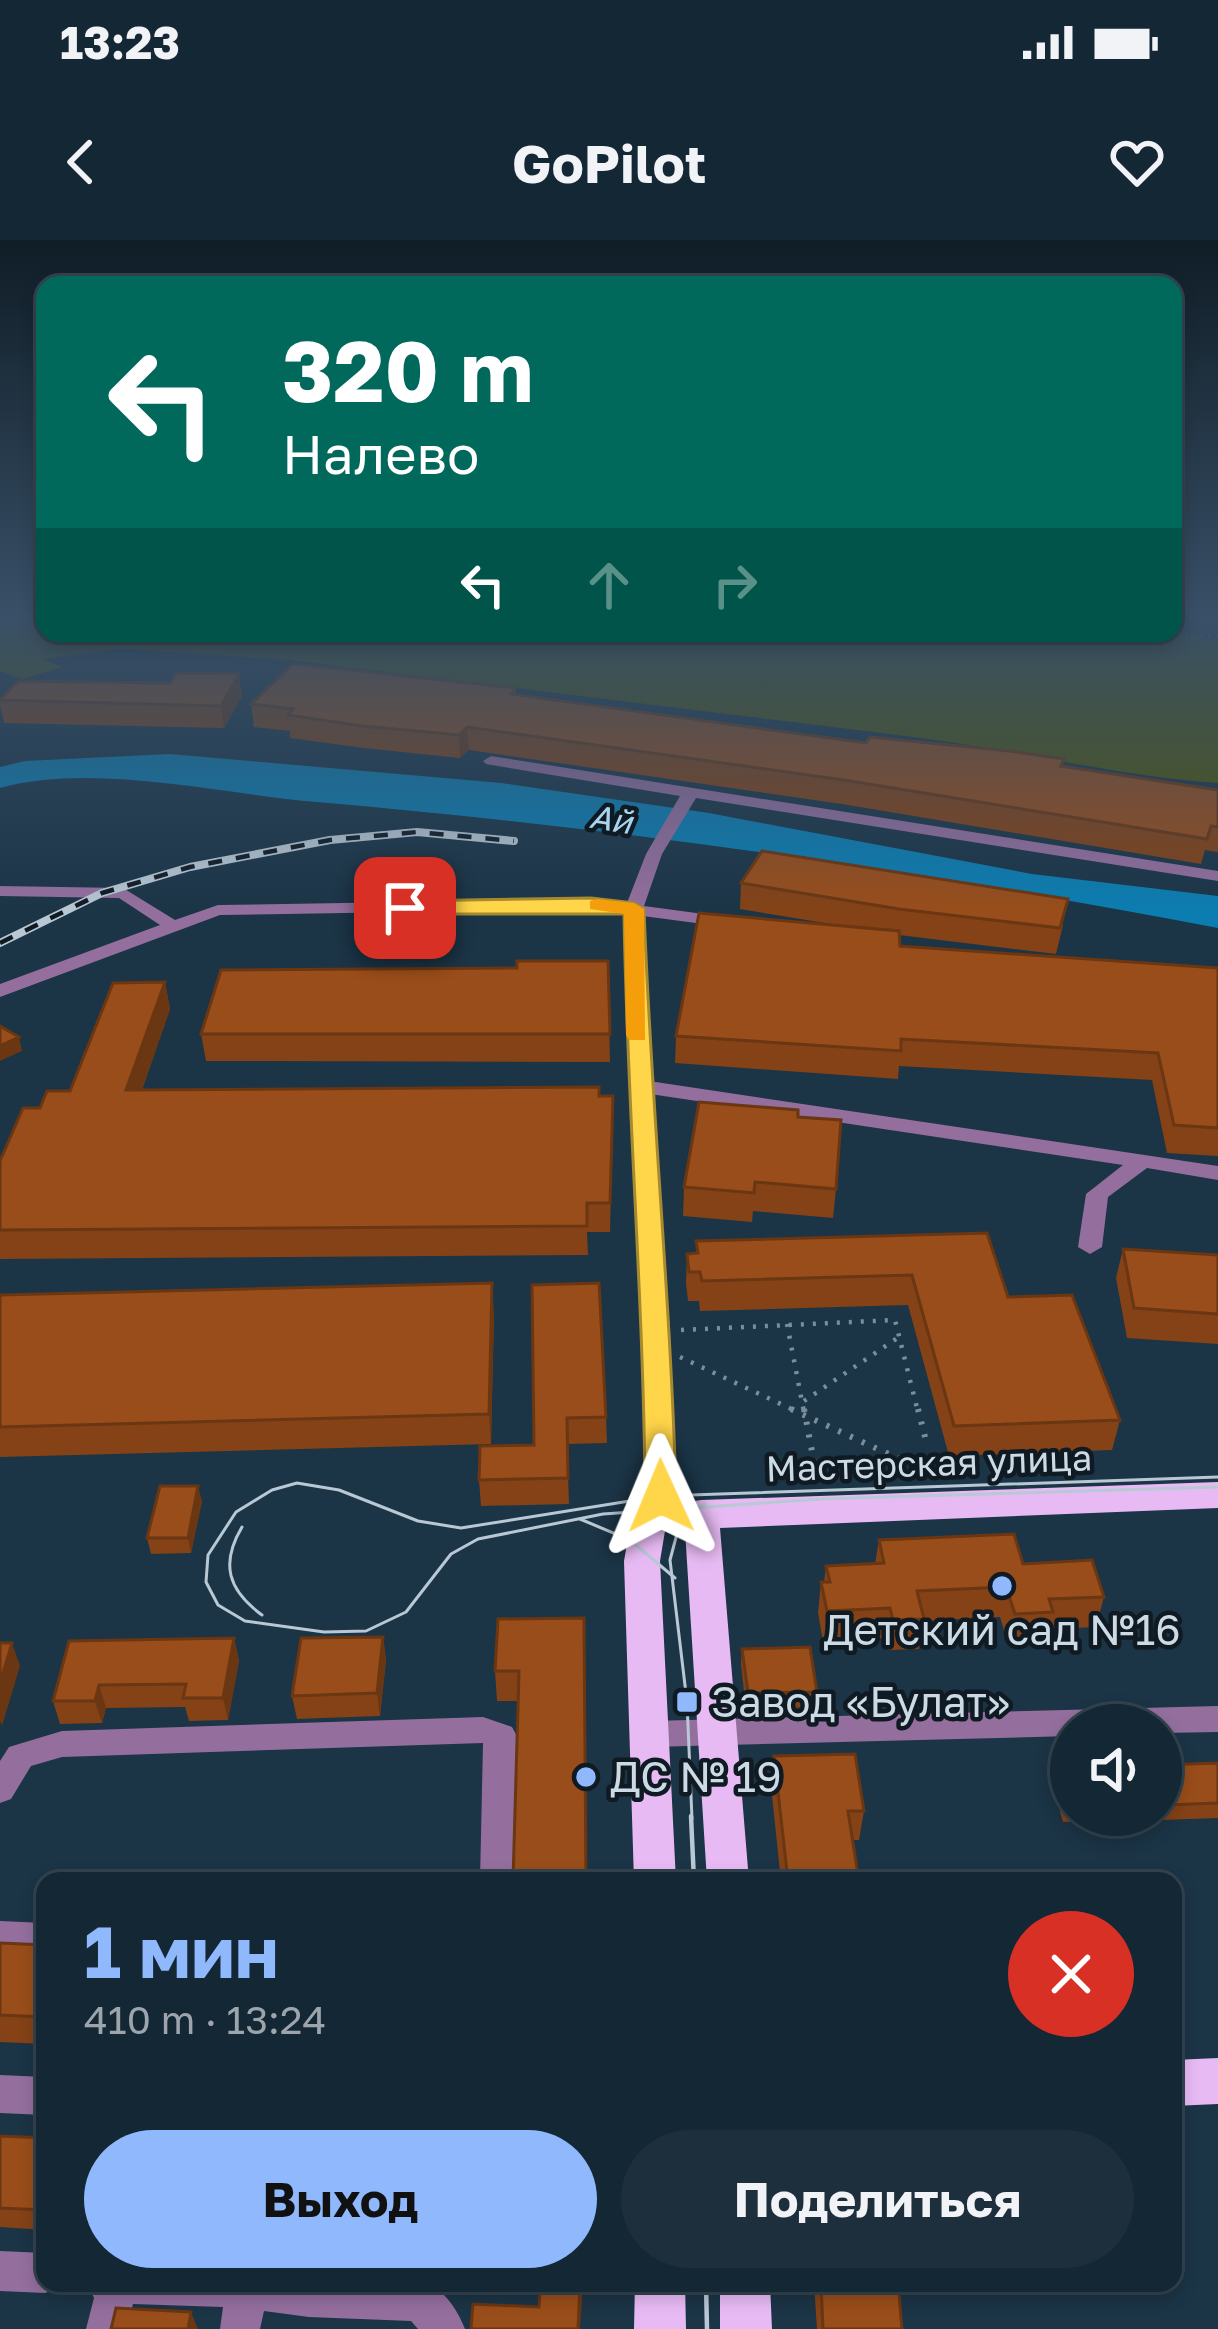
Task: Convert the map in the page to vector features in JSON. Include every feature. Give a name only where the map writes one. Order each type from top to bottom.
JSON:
[{"type":"main road","name":"Мастерская улица","points":[[655,1521],[821,1508],[1218,1495]]},
{"type":"main road","points":[[701,1514],[721,1732],[728,1872]]},
{"type":"main road","points":[[655,1521],[642,1561],[655,1872]]},
{"type":"main road","points":[[1182,2082],[1218,2080]]},
{"type":"main road","points":[[660,2292],[660,2329]]},
{"type":"main road","points":[[745,2292],[746,2329]]},
{"type":"street","points":[[490,761],[1218,876]]},
{"type":"street","points":[[655,1521],[658,1339],[638,1086],[634,909],[654,854],[689,796]]},
{"type":"street","points":[[0,891],[124,893],[174,927]]},
{"type":"street","points":[[0,992],[218,910],[591,904],[746,925]]},
{"type":"street","points":[[638,1086],[1218,1173]]},
{"type":"street","points":[[1090,1247],[1097,1194],[1143,1161]]},
{"type":"street","points":[[651,1734],[1218,1719]]},
{"type":"street","points":[[0,1789],[20,1756],[62,1744],[483,1730],[501,1736],[497,1872]]},
{"type":"street","points":[[0,1937],[36,1939]]},
{"type":"street","points":[[0,2094],[36,2096]]},
{"type":"street","points":[[0,2271],[36,2273]]},
{"type":"street","points":[[106,2329],[111,2292]]},
{"type":"street","points":[[240,2292],[244,2309],[240,2329]]},
{"type":"street","points":[[279,2292],[421,2301],[445,2329]]},
{"type":"path","points":[[658,1339],[787,1324],[895,1320],[927,1445]]},
{"type":"path","points":[[787,1324],[821,1508]]},
{"type":"path","points":[[803,1402],[899,1337]]},
{"type":"path","points":[[658,1339],[908,1463]]},
{"type":"green space","points":[[756,717],[1218,717],[1218,783],[1143,775],[922,738]]},
{"type":"water","name":"Ай","points":[[170,754],[501,783],[709,813],[1032,874],[1218,896],[1218,928],[882,870],[543,825],[116,779],[36,781],[0,788],[0,767],[25,761]]},
{"type":"building","points":[[305,717],[681,717],[866,743],[870,737],[1009,751],[1064,759],[1061,766],[1218,790],[1218,827],[1211,826],[1207,839],[844,780],[467,727],[459,735]]},
{"type":"building","points":[[762,851],[1068,899],[1060,928],[899,909],[741,883]]},
{"type":"building","points":[[699,913],[899,931],[900,946],[1218,968],[1218,1128],[1174,1125],[1158,1053],[901,1039],[901,1051],[676,1036]]},
{"type":"building","points":[[517,961],[608,961],[610,1034],[201,1034],[221,970],[517,968]]},
{"type":"building","points":[[165,982],[126,1090],[599,1087],[599,1096],[613,1096],[610,1203],[587,1203],[587,1226],[0,1230],[0,1161],[23,1108],[40,1108],[47,1091],[70,1091],[113,983]]},
{"type":"building","points":[[0,1026],[19,1037],[0,1046]]},
{"type":"building","points":[[699,1102],[798,1110],[798,1117],[841,1120],[836,1189],[755,1182],[754,1193],[684,1187]]},
{"type":"building","points":[[987,1233],[1008,1297],[1072,1295],[1120,1420],[954,1426],[912,1275],[702,1281],[700,1272],[689,1272],[687,1254],[698,1253],[696,1241]]},
{"type":"building","points":[[1123,1249],[1218,1255],[1218,1314],[1134,1308]]},
{"type":"building","points":[[492,1283],[489,1414],[0,1427],[0,1295]]},
{"type":"building","points":[[599,1283],[606,1417],[567,1418],[568,1478],[479,1480],[480,1446],[534,1445],[532,1285]]},
{"type":"building","points":[[160,1486],[198,1486],[188,1538],[147,1538]]},
{"type":"building","points":[[1014,1534],[1023,1564],[1092,1560],[1104,1597],[1049,1599],[1053,1612],[1015,1614],[1006,1587],[917,1591],[924,1619],[893,1620],[890,1608],[827,1611],[821,1582],[830,1582],[826,1566],[884,1563],[879,1540]]},
{"type":"building","points":[[584,1618],[586,1872],[513,1872],[519,1671],[495,1671],[498,1619]]},
{"type":"building","points":[[383,1637],[377,1693],[292,1696],[301,1638]]},
{"type":"building","points":[[234,1638],[223,1698],[183,1698],[186,1684],[99,1685],[95,1701],[53,1701],[69,1641]]},
{"type":"building","points":[[0,1643],[12,1643],[0,1683]]},
{"type":"building","points":[[810,1647],[817,1692],[748,1693],[742,1649]]},
{"type":"building","points":[[855,1754],[864,1811],[848,1811],[858,1872],[787,1872],[774,1756]]},
{"type":"building","points":[[1218,1763],[1218,1803],[1182,1804],[1182,1764]]},
{"type":"building","points":[[0,1943],[36,1945],[36,2017],[0,2015]]},
{"type":"building","points":[[0,2136],[36,2138],[36,2210],[0,2208]]},
{"type":"building","points":[[540,2292],[580,2292],[578,2329],[471,2329],[473,2304],[539,2307]]},
{"type":"building","points":[[821,2292],[899,2292],[902,2329],[823,2329]]},
{"type":"building","points":[[116,2308],[191,2312],[188,2329],[111,2329]]},
{"type":"tram line","points":[[699,1507],[603,1514],[478,1539],[451,1554],[406,1612],[366,1631],[324,1632],[245,1621],[218,1605],[206,1582],[208,1555],[236,1512],[272,1490],[297,1483],[339,1490],[418,1521],[461,1528],[661,1496],[1218,1477]]},
{"type":"tram line","points":[[699,1507],[821,1499],[1218,1487]]},
{"type":"tram line","points":[[699,1507],[705,1504]]},
{"type":"tram line","points":[[672,1575],[670,1560],[678,1530],[699,1507]]},
{"type":"tram line","points":[[580,1519],[630,1540],[672,1575]]},
{"type":"tram line","points":[[242,1527],[231,1553],[231,1576],[241,1596],[262,1615]]},
{"type":"tram line","points":[[672,1575],[675,1578]]},
{"type":"tram line","points":[[672,1575],[687,1702],[692,1819]]},
{"type":"tram line","points":[[691,1816],[694,1872]]},
{"type":"tram line","points":[[706,2292],[707,2329]]},
{"type":"railway","points":[[0,943],[102,893],[190,867],[330,840],[417,832],[514,841]]},
{"type":"slow traffic","points":[[597,905],[634,909],[637,1035]]},
{"type":"place","name":"Детский сад №16","points":[[1002,1586]]},
{"type":"place","name":"Завод «Булат»","points":[[687,1702]]},
{"type":"place","name":"ДС № 19","points":[[586,1777]]},
{"type":"route","points":[[405,908],[591,904],[634,909],[638,1086],[658,1331],[661,1496]]}]
